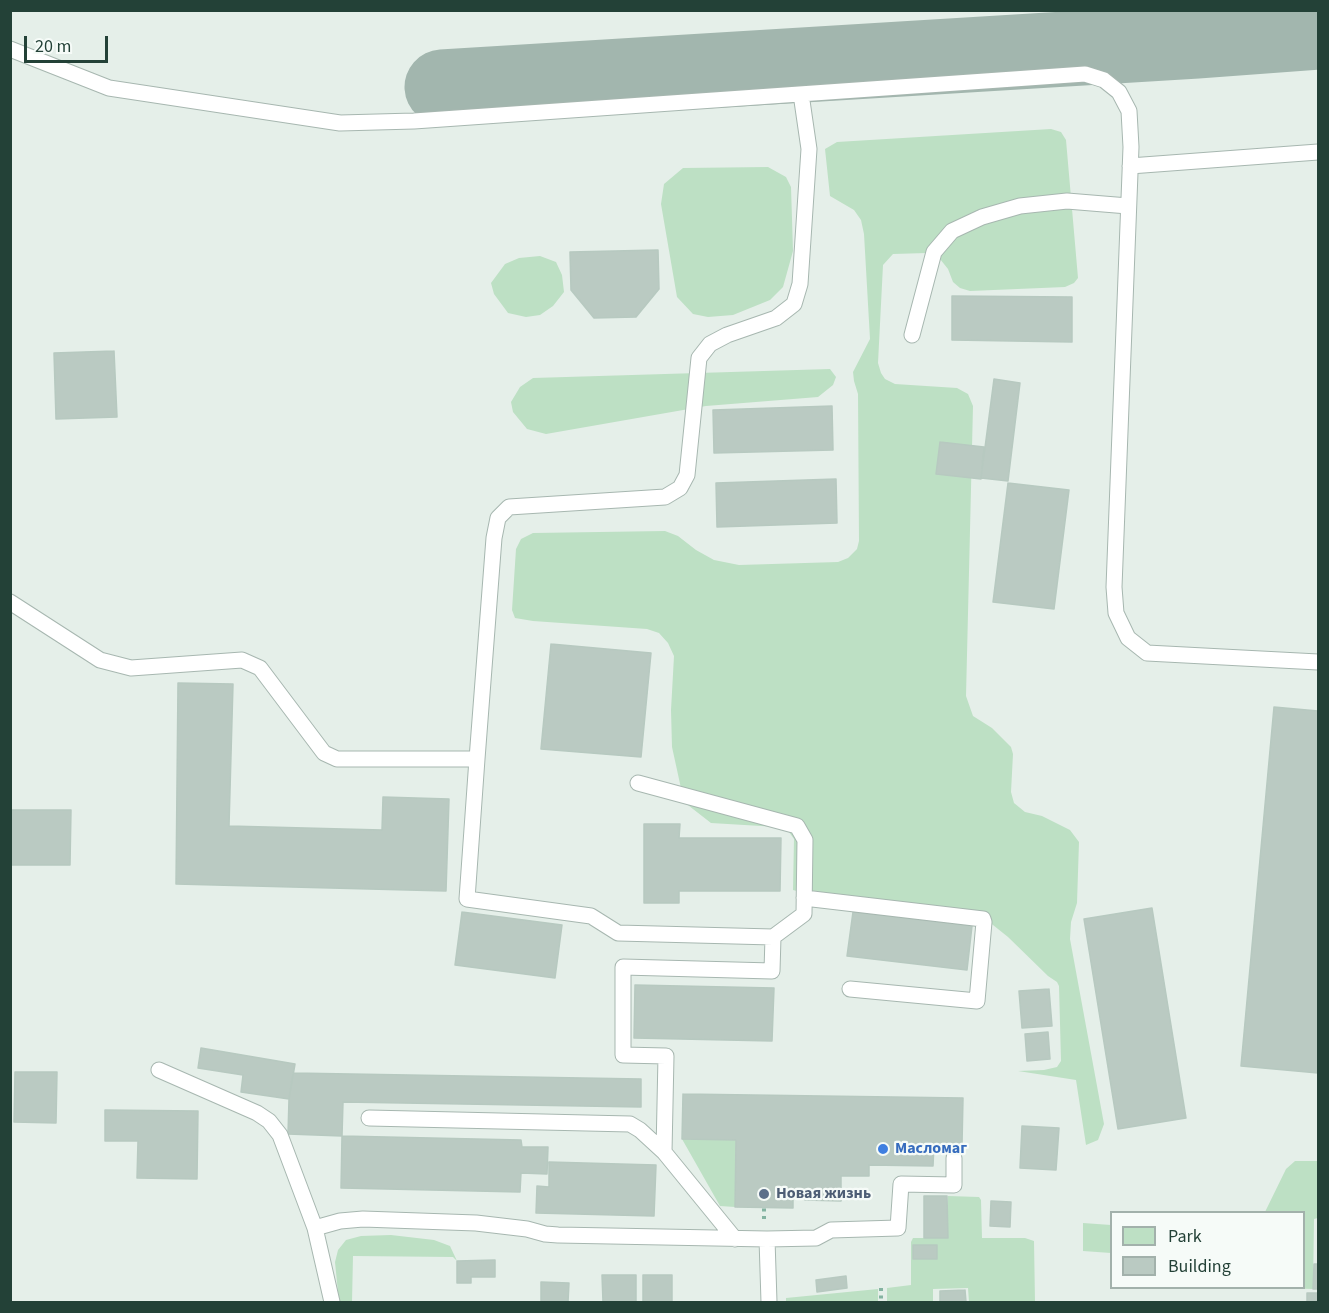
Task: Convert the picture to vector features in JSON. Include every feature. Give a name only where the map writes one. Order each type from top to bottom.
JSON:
[{"type":"lane","points":[[10,49],[109,88],[340,123],[414,122],[1085,74],[1104,80],[1119,92],[1129,111],[1131,147],[1114,587],[1116,613],[1128,638],[1146,653],[1318,662]]},
{"type":"lane","points":[[638,783],[797,826],[805,840],[804,914],[773,937],[618,933],[591,916],[467,899],[494,538],[498,518],[509,507],[664,497],[680,488],[687,475],[699,358],[711,344],[727,335],[776,318],[794,304],[800,285],[809,149],[801,94]]},
{"type":"lane","points":[[1130,166],[1318,152]]},
{"type":"lane","points":[[912,335],[934,252],[952,231],[982,217],[1020,206],[1067,201],[1128,206]]},
{"type":"lane","points":[[10,602],[100,660],[131,668],[242,660],[260,668],[324,753],[337,759],[477,759]]},
{"type":"lane","points":[[804,898],[982,919],[984,922],[977,1001],[850,989]]},
{"type":"lane","points":[[664,1152],[666,1056],[623,1055],[623,967],[772,971],[773,937]]},
{"type":"lane","points":[[159,1071],[257,1113],[269,1121],[280,1135],[315,1228],[332,1302]]},
{"type":"lane","points":[[369,1118],[630,1124],[664,1152],[735,1239]]},
{"type":"lane","points":[[315,1228],[340,1221],[363,1219],[476,1223],[558,1235],[735,1239],[816,1238],[831,1230],[898,1228],[901,1184],[954,1185],[954,1158]]},
{"type":"lane","points":[[767,1239],[769,1302]]},
{"type":"path","points":[[764,1207],[764,1220]]},
{"type":"path","points":[[881,1288],[881,1302]]},
{"type":"green space","points":[[1051,129],[1061,132],[1066,140],[1078,278],[1074,283],[1065,287],[970,291],[960,288],[953,282],[948,269],[940,259],[927,253],[893,254],[883,265],[878,363],[885,379],[895,384],[957,388],[968,394],[973,406],[966,696],[973,716],[992,728],[1011,747],[1013,754],[1011,792],[1014,803],[1025,812],[1042,816],[1070,830],[1079,842],[1077,903],[1071,922],[1070,939],[1104,1124],[1098,1140],[1086,1145],[1076,1080],[1018,1071],[1057,1067],[1061,1061],[1057,982],[988,921],[842,904],[793,890],[794,839],[789,832],[778,827],[711,823],[684,802],[672,747],[671,710],[674,656],[668,643],[659,633],[647,629],[533,621],[515,618],[512,610],[516,549],[521,539],[533,533],[665,531],[678,536],[714,560],[739,565],[838,562],[848,558],[857,549],[859,541],[858,394],[853,372],[870,339],[864,234],[861,220],[854,210],[830,196],[825,149],[837,142]]},
{"type":"green space","points":[[768,167],[786,177],[791,187],[793,251],[783,287],[770,300],[733,315],[708,317],[693,314],[677,297],[661,204],[664,184],[683,168]]},
{"type":"green space","points":[[540,256],[556,262],[562,275],[564,292],[553,306],[540,315],[526,317],[508,313],[494,294],[491,283],[505,264],[519,258]]},
{"type":"green space","points":[[830,369],[836,377],[833,385],[818,397],[706,406],[546,434],[527,429],[513,412],[511,402],[520,387],[533,378]]},
{"type":"green space","points":[[682,1139],[736,1140],[735,1207],[720,1206]]},
{"type":"green space","points":[[1295,1161],[1318,1161],[1318,1218],[1314,1219],[1313,1289],[1305,1289],[1305,1211],[1265,1211],[1286,1169]]},
{"type":"green space","points":[[948,1196],[979,1197],[982,1238],[1025,1238],[1034,1241],[1035,1302],[969,1302],[968,1288],[933,1289],[933,1302],[887,1302],[887,1288],[911,1285],[911,1242],[913,1238],[947,1238]]},
{"type":"green space","points":[[1083,1223],[1110,1225],[1110,1253],[1083,1251]]},
{"type":"green space","points":[[391,1235],[434,1240],[450,1246],[457,1261],[453,1257],[353,1256],[352,1302],[339,1302],[335,1262],[338,1250],[346,1240],[361,1236]]},
{"type":"green space","points":[[878,1289],[878,1302],[786,1302],[786,1298]]},
{"type":"building","points":[[658,250],[659,289],[636,317],[594,318],[571,290],[570,252]]},
{"type":"building","points":[[952,296],[1072,297],[1072,342],[952,340]]},
{"type":"building","points":[[114,351],[117,417],[56,419],[54,353]]},
{"type":"building","points":[[994,379],[1020,383],[1008,481],[981,478]]},
{"type":"building","points":[[832,406],[833,450],[714,453],[713,410]]},
{"type":"building","points":[[940,442],[984,447],[981,479],[936,474]]},
{"type":"building","points":[[836,479],[837,523],[717,527],[716,483]]},
{"type":"building","points":[[1008,483],[1069,490],[1054,609],[993,602]]},
{"type":"building","points":[[551,644],[651,653],[641,757],[541,749]]},
{"type":"building","points":[[178,683],[233,684],[229,826],[382,830],[383,797],[449,799],[446,891],[176,884]]},
{"type":"building","points":[[1274,707],[1318,711],[1318,1073],[1241,1066]]},
{"type":"building","points":[[10,810],[71,810],[70,865],[10,865]]},
{"type":"building","points":[[644,824],[680,824],[679,838],[781,838],[780,891],[679,891],[679,903],[644,903]]},
{"type":"building","points":[[1152,908],[1186,1118],[1118,1129],[1084,919]]},
{"type":"building","points":[[462,912],[562,925],[555,978],[455,965]]},
{"type":"building","points":[[853,912],[972,926],[967,970],[847,956]]},
{"type":"building","points":[[635,985],[774,988],[772,1041],[634,1038]]},
{"type":"building","points":[[1049,989],[1052,1026],[1022,1028],[1019,991]]},
{"type":"building","points":[[1048,1032],[1050,1059],[1027,1061],[1025,1034]]},
{"type":"building","points":[[201,1048],[295,1064],[289,1099],[241,1092],[243,1075],[198,1068]]},
{"type":"building","points":[[15,1072],[57,1072],[56,1123],[14,1122]]},
{"type":"building","points":[[293,1073],[641,1079],[641,1107],[343,1102],[342,1136],[288,1134],[289,1099]]},
{"type":"building","points":[[683,1094],[963,1098],[962,1145],[934,1144],[933,1166],[869,1165],[869,1176],[841,1176],[841,1201],[805,1200],[805,1195],[793,1195],[793,1208],[735,1207],[736,1140],[682,1139]]},
{"type":"building","points":[[105,1110],[198,1111],[197,1179],[137,1178],[138,1141],[105,1141]]},
{"type":"building","points":[[1022,1126],[1059,1128],[1056,1170],[1020,1168]]},
{"type":"building","points":[[342,1136],[521,1140],[522,1147],[548,1147],[547,1174],[521,1173],[520,1192],[341,1188]]},
{"type":"building","points":[[549,1162],[656,1165],[654,1216],[536,1213],[537,1186],[549,1187]]},
{"type":"building","points":[[924,1196],[947,1196],[948,1238],[924,1238]]},
{"type":"building","points":[[991,1201],[1011,1202],[1010,1227],[990,1226]]},
{"type":"building","points":[[913,1245],[937,1245],[937,1259],[913,1259]]},
{"type":"building","points":[[495,1260],[495,1277],[471,1277],[471,1283],[457,1283],[457,1261]]},
{"type":"building","points":[[1314,1264],[1318,1264],[1318,1289],[1313,1289]]},
{"type":"building","points":[[602,1275],[636,1275],[636,1302],[603,1302]]},
{"type":"building","points":[[643,1275],[672,1275],[672,1302],[643,1302]]},
{"type":"building","points":[[846,1276],[847,1288],[817,1292],[816,1280]]},
{"type":"building","points":[[541,1282],[569,1283],[568,1302],[541,1302]]},
{"type":"building","points":[[965,1290],[966,1302],[940,1302],[940,1291]]},
{"type":"building","points":[[1307,1293],[1318,1293],[1318,1302],[1307,1302]]},
{"type":"taxiway","points":[[442,87],[1318,32]]},
{"type":"place","name":"Масломаг","points":[[883,1149]]},
{"type":"place","name":"Новая жизнь","points":[[764,1194]]}]
